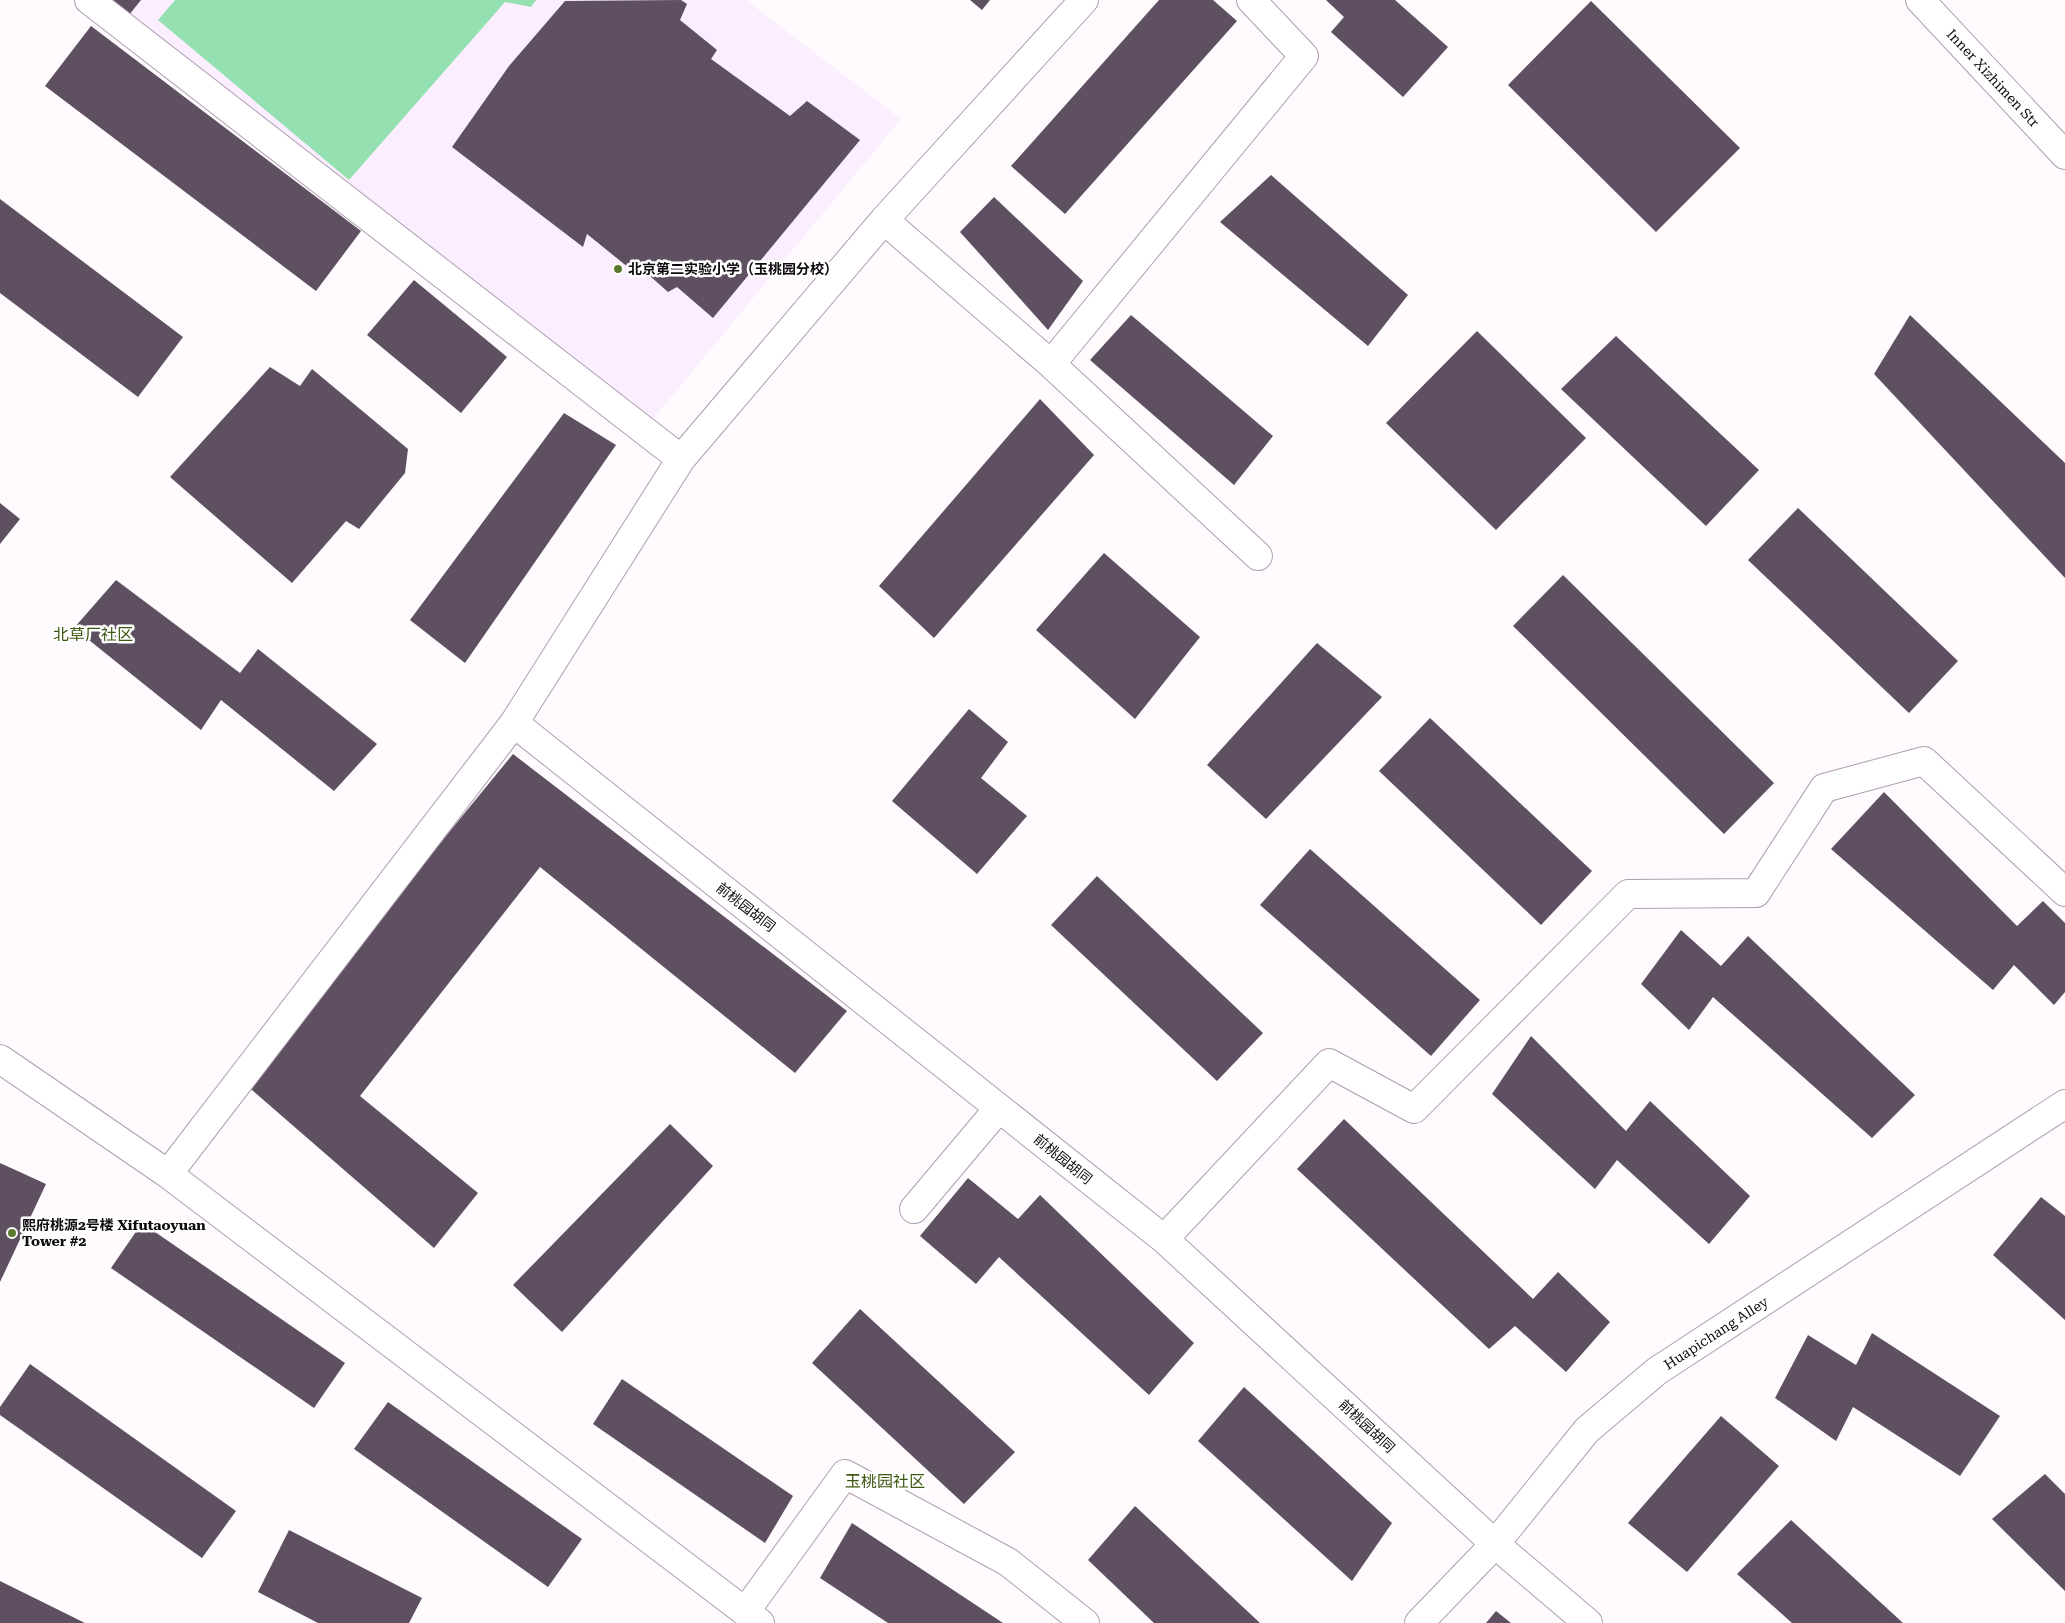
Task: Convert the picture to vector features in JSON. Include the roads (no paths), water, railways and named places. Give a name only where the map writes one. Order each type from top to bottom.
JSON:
[{"type":"street","points":[[89,0],[681,459]]},
{"type":"street","points":[[168,1174],[514,723],[681,459],[884,220],[1084,0]]},
{"type":"street","points":[[1051,364],[1304,56],[1251,0]]},
{"type":"street","name":"Inner Xizhimen Str","points":[[1920,0],[2065,155]]},
{"type":"street","points":[[884,220],[1051,364],[1258,556]]},
{"type":"street","name":"前桃园胡同","points":[[514,723],[1164,1239],[1494,1544],[1588,1623]]},
{"type":"street","points":[[1164,1239],[1329,1063],[1414,1109],[1628,894],[1756,893],[1824,788],[1924,761],[2065,892]]},
{"type":"street","points":[[0,1059],[168,1174],[753,1617],[845,1474],[1008,1562],[1086,1623]]},
{"type":"street","name":"Huapichang Alley","points":[[1419,1623],[1494,1544],[1587,1430],[1657,1371],[2065,1104]]},
{"type":"street","points":[[914,1209],[999,1108]]},
{"type":"place","name":"北京第二实验小学（玉桃园分校）","points":[[618,269]]},
{"type":"place","name":"熙府桃源2号楼 Xifutaoyuan Tower #2","points":[[12,1233]]},
{"type":"district","name":"北草厂社区","points":[[93,634]]},
{"type":"district","name":"玉桃园社区","points":[[885,1481]]}]
